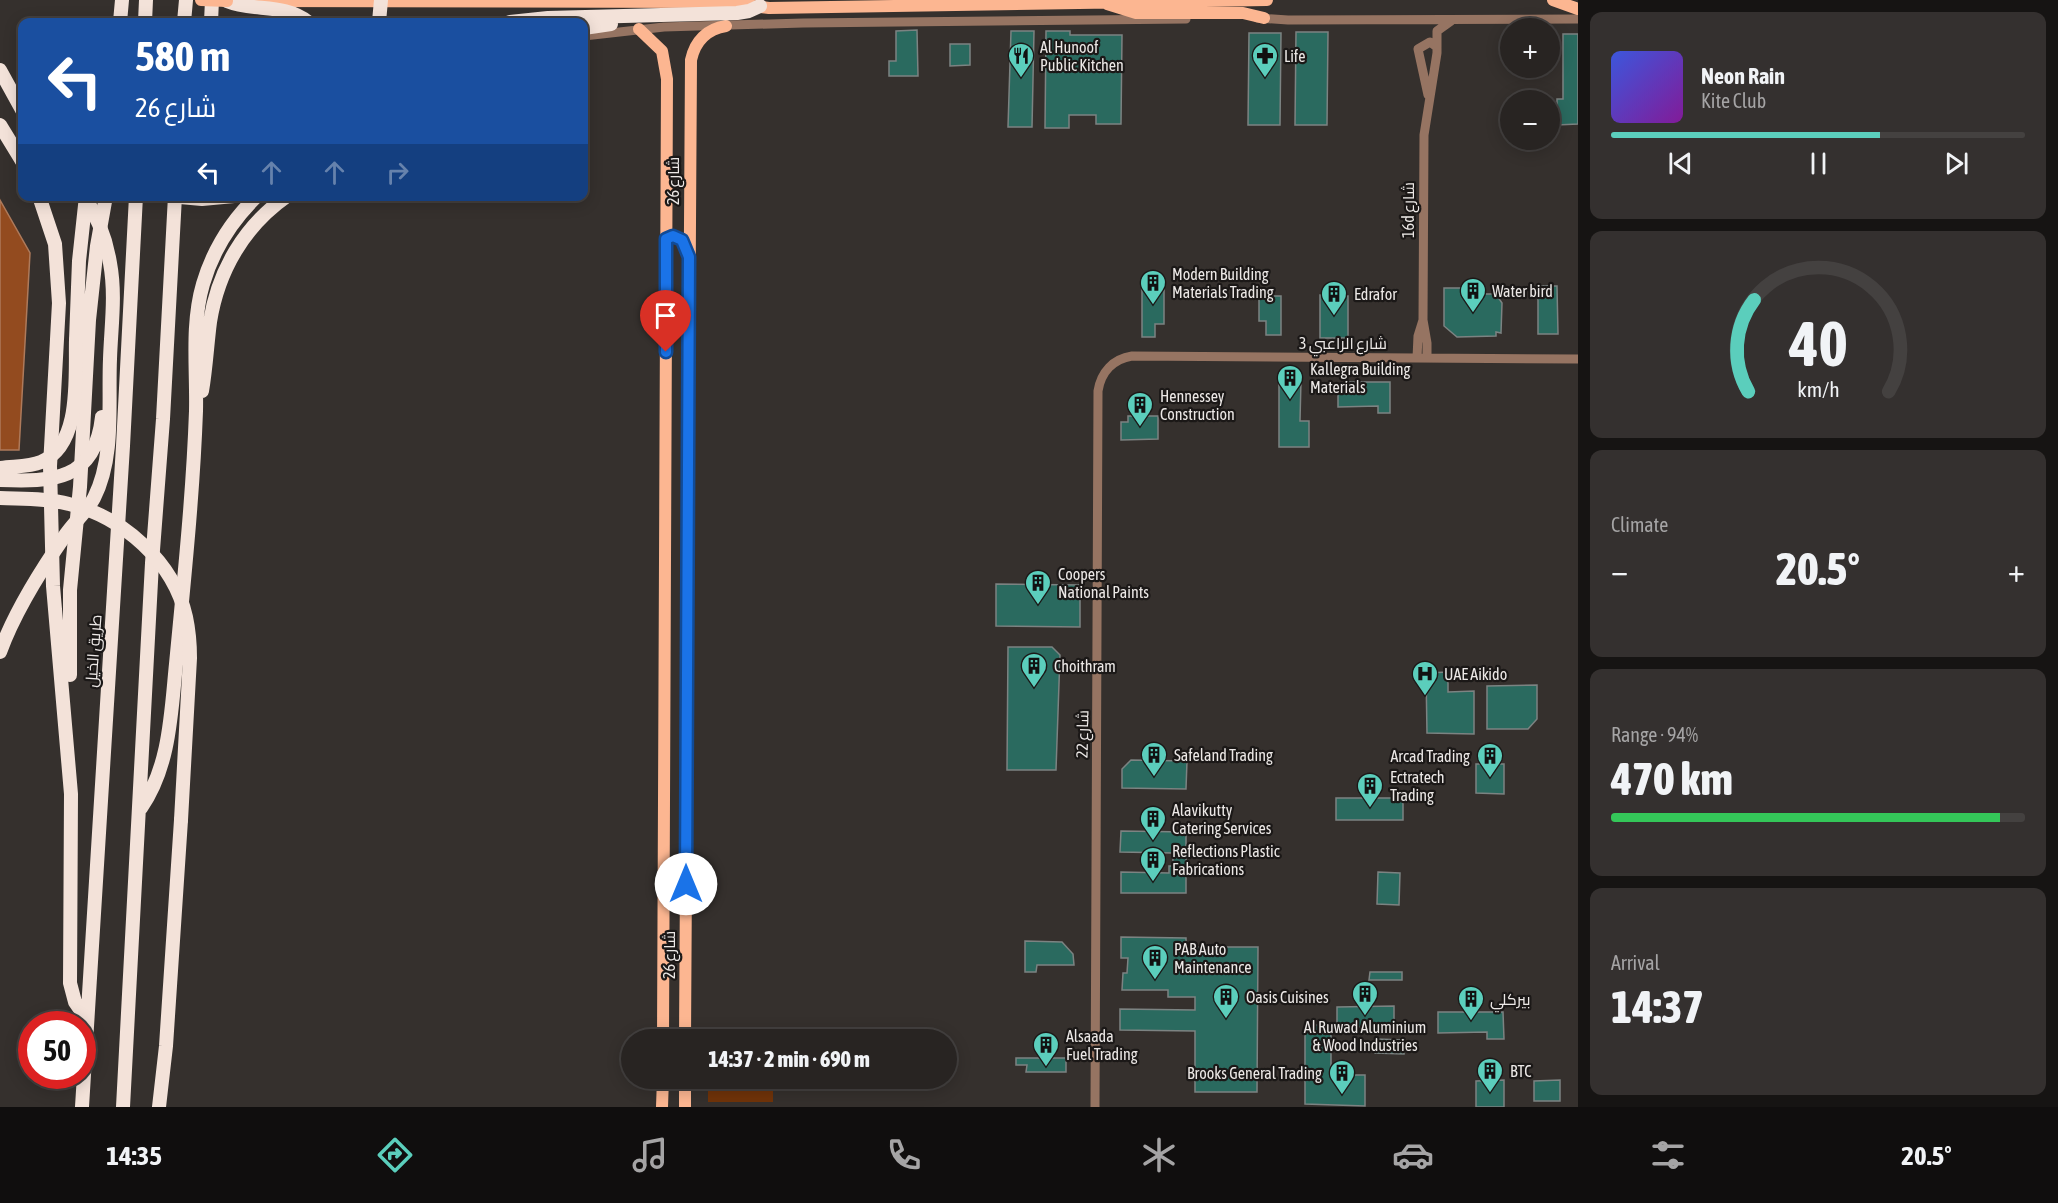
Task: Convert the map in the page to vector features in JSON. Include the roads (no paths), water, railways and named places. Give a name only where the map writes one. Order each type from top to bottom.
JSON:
[{"type":"highway","points":[[120,18],[122,0]]},
{"type":"highway","points":[[145,18],[146,0]]},
{"type":"highway","points":[[184,18],[186,0]]},
{"type":"highway","points":[[211,18],[212,0]]},
{"type":"highway","points":[[379,18],[381,0]]},
{"type":"highway","points":[[227,1],[245,7],[290,12],[301,18]]},
{"type":"highway","points":[[548,18],[737,13],[764,7]]},
{"type":"highway","points":[[588,27],[639,21],[740,18],[755,14],[764,7]]},
{"type":"highway","points":[[0,70],[18,103]]},
{"type":"highway","points":[[0,125],[18,154]]},
{"type":"highway","points":[[41,201],[55,244],[59,290],[59,328],[50,466],[53,586],[64,699],[71,811],[70,983],[75,1002],[81,1011]]},
{"type":"highway","points":[[0,468],[44,460],[56,452],[64,440],[74,407],[79,261],[85,201]]},
{"type":"highway","points":[[0,652],[24,600],[64,536],[87,509],[98,488],[107,448],[113,295],[111,264],[101,228],[88,201]]},
{"type":"highway","points":[[64,699],[70,683],[70,590],[80,487],[88,320],[105,201]]},
{"type":"highway","name":"طريق الخيل","points":[[86,1011],[123,446],[136,201]]},
{"type":"highway","points":[[123,1107],[152,563],[164,408],[175,201]]},
{"type":"highway","points":[[140,809],[157,779],[166,746],[181,607],[196,410],[196,349],[203,286],[220,243],[252,201]]},
{"type":"highway","points":[[196,410],[203,389],[214,304],[226,268],[252,227],[281,201]]},
{"type":"highway","points":[[0,480],[41,481],[60,478],[85,460],[100,430],[110,362]]},
{"type":"highway","points":[[0,498],[68,504],[98,514],[119,525],[137,539],[168,575],[186,616],[190,658],[166,1046],[159,1107]]},
{"type":"highway","points":[[166,1046],[169,1055],[167,1107]]},
{"type":"highway","name":"طريق الخيل","points":[[82,1107],[83,1089]]},
{"type":"main road","points":[[201,0],[699,2],[764,7],[1267,0]]},
{"type":"main road","points":[[1553,0],[1578,9]]},
{"type":"main road","points":[[1100,2],[1136,13],[1243,13],[1264,18]]},
{"type":"main road","name":"شارع 26","points":[[686,1029],[691,60],[695,46],[705,34],[726,26]]},
{"type":"main road","name":"شارع 26","points":[[639,29],[659,47],[666,66],[663,1029]]},
{"type":"main road","points":[[666,239],[673,236],[680,238],[689,257]]},
{"type":"main road","points":[[664,533],[677,534],[682,538],[687,560]]},
{"type":"main road","points":[[662,1107],[663,1089]]},
{"type":"main road","points":[[685,1089],[685,1107]]},
{"type":"street","points":[[588,35],[639,29],[915,20],[1578,19]]},
{"type":"street","name":"16d شارع","points":[[1422,358],[1418,336],[1423,320],[1424,135],[1437,47],[1437,32],[1453,20]]},
{"type":"street","name":"16d شارع","points":[[1429,100],[1418,49],[1430,42],[1437,47]]},
{"type":"street","name":"شارع الراعبي 3","points":[[1110,365],[1132,356],[1578,359]]},
{"type":"street","name":"شارع 22","points":[[1095,1107],[1098,392],[1103,375],[1110,365]]},
{"type":"place","name":"Al Hunoof Public Kitchen","points":[[1021,79]]},
{"type":"place","name":"Life","points":[[1265,79]]},
{"type":"place","name":"Modern Building Materials Trading","points":[[1153,306]]},
{"type":"place","name":"Water bird","points":[[1473,314]]},
{"type":"place","name":"Edrafor","points":[[1334,317]]},
{"type":"place","name":"Kallegra Building Materials","points":[[1290,401]]},
{"type":"place","name":"Hennessey Construction","points":[[1140,428]]},
{"type":"place","name":"Coopers National Paints","points":[[1038,606]]},
{"type":"place","name":"Choithram","points":[[1034,689]]},
{"type":"place","name":"UAE Aikido","points":[[1425,697]]},
{"type":"place","name":"Safeland Trading","points":[[1154,778]]},
{"type":"place","name":"Arcad Trading","points":[[1490,779]]},
{"type":"place","name":"Ectratech Trading","points":[[1370,809]]},
{"type":"place","name":"Alavikutty Catering Services","points":[[1153,842]]},
{"type":"place","name":"Reflections Plastic Fabrications","points":[[1153,883]]},
{"type":"place","name":"PAB Auto Maintenance","points":[[1155,981]]},
{"type":"place","name":"Al Ruwad Aluminium & Wood Industries","points":[[1365,1017]]},
{"type":"place","name":"Oasis Cuisines","points":[[1226,1020]]},
{"type":"place","name":"بيركلي","points":[[1471,1022]]},
{"type":"place","name":"Alsaada Fuel Trading","points":[[1046,1068]]},
{"type":"place","name":"BTC","points":[[1490,1094]]},
{"type":"place","name":"Brooks General Trading","points":[[1342,1096]]}]
